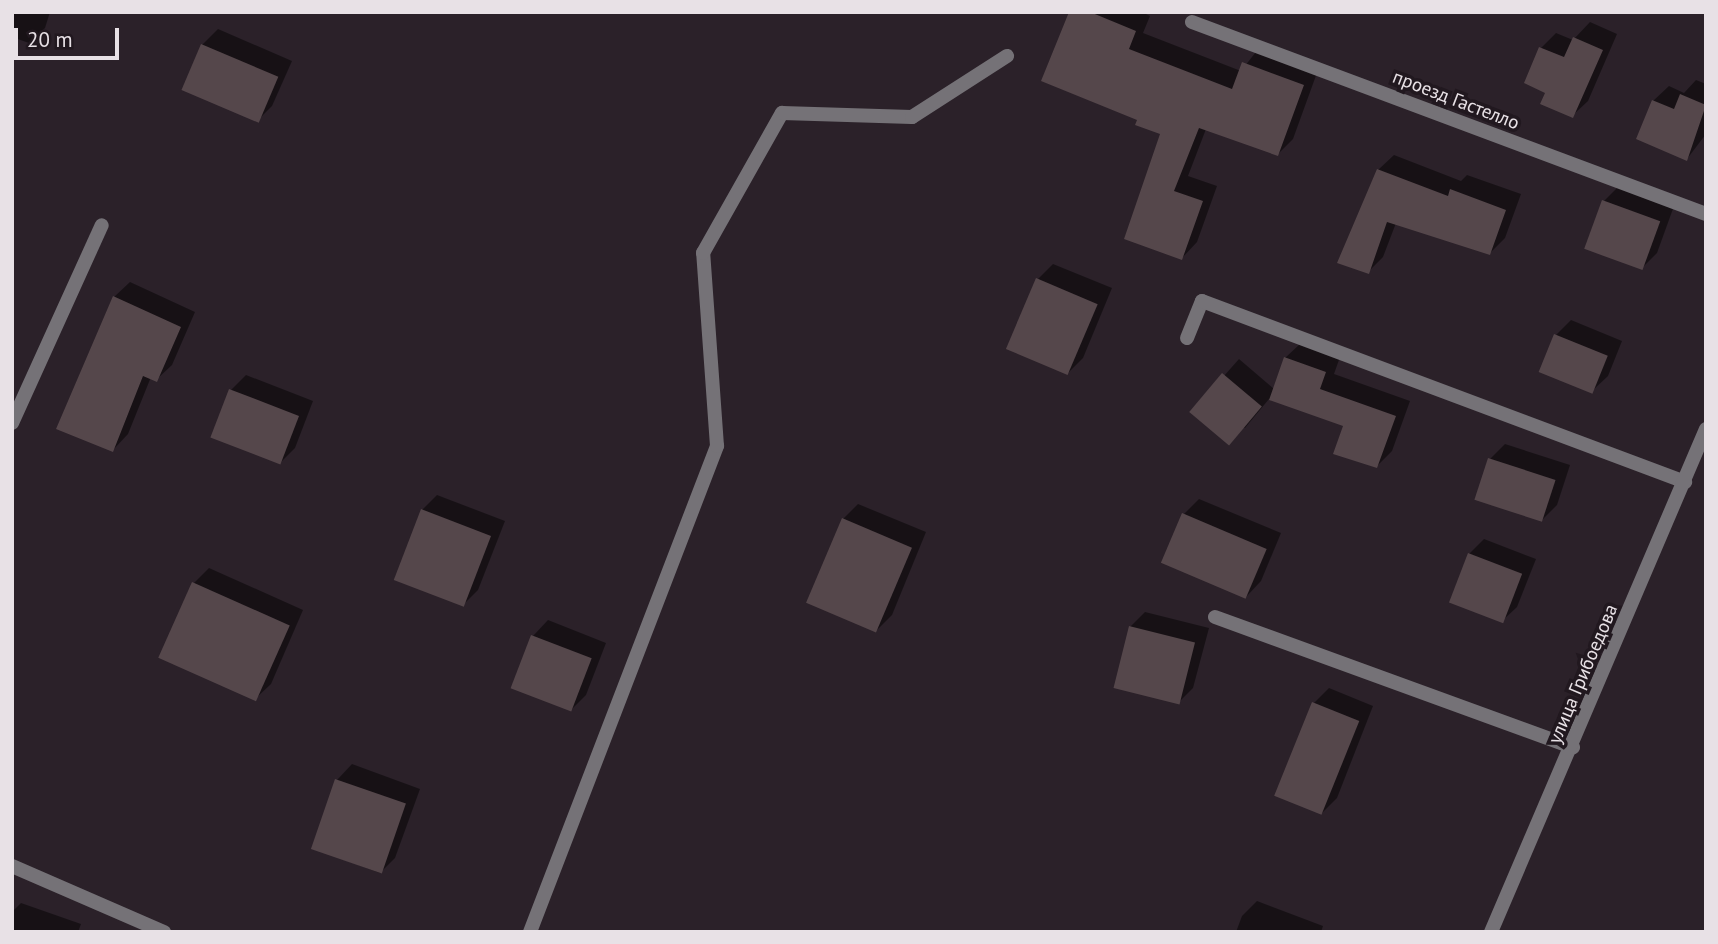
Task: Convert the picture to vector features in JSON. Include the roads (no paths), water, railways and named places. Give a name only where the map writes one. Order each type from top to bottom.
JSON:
[{"type":"street","name":"проезд Гастелло","points":[[1192,22],[1706,214]]},
{"type":"street","points":[[530,932],[718,446],[703,253],[782,113],[912,117],[1007,55]]},
{"type":"street","points":[[12,423],[102,225]]},
{"type":"street","points":[[1187,338],[1202,301],[1685,482]]},
{"type":"street","name":"улица Грибоедова","points":[[1491,932],[1573,747],[1706,429]]},
{"type":"street","points":[[1215,617],[1573,747]]},
{"type":"street","points":[[12,866],[164,932]]}]
